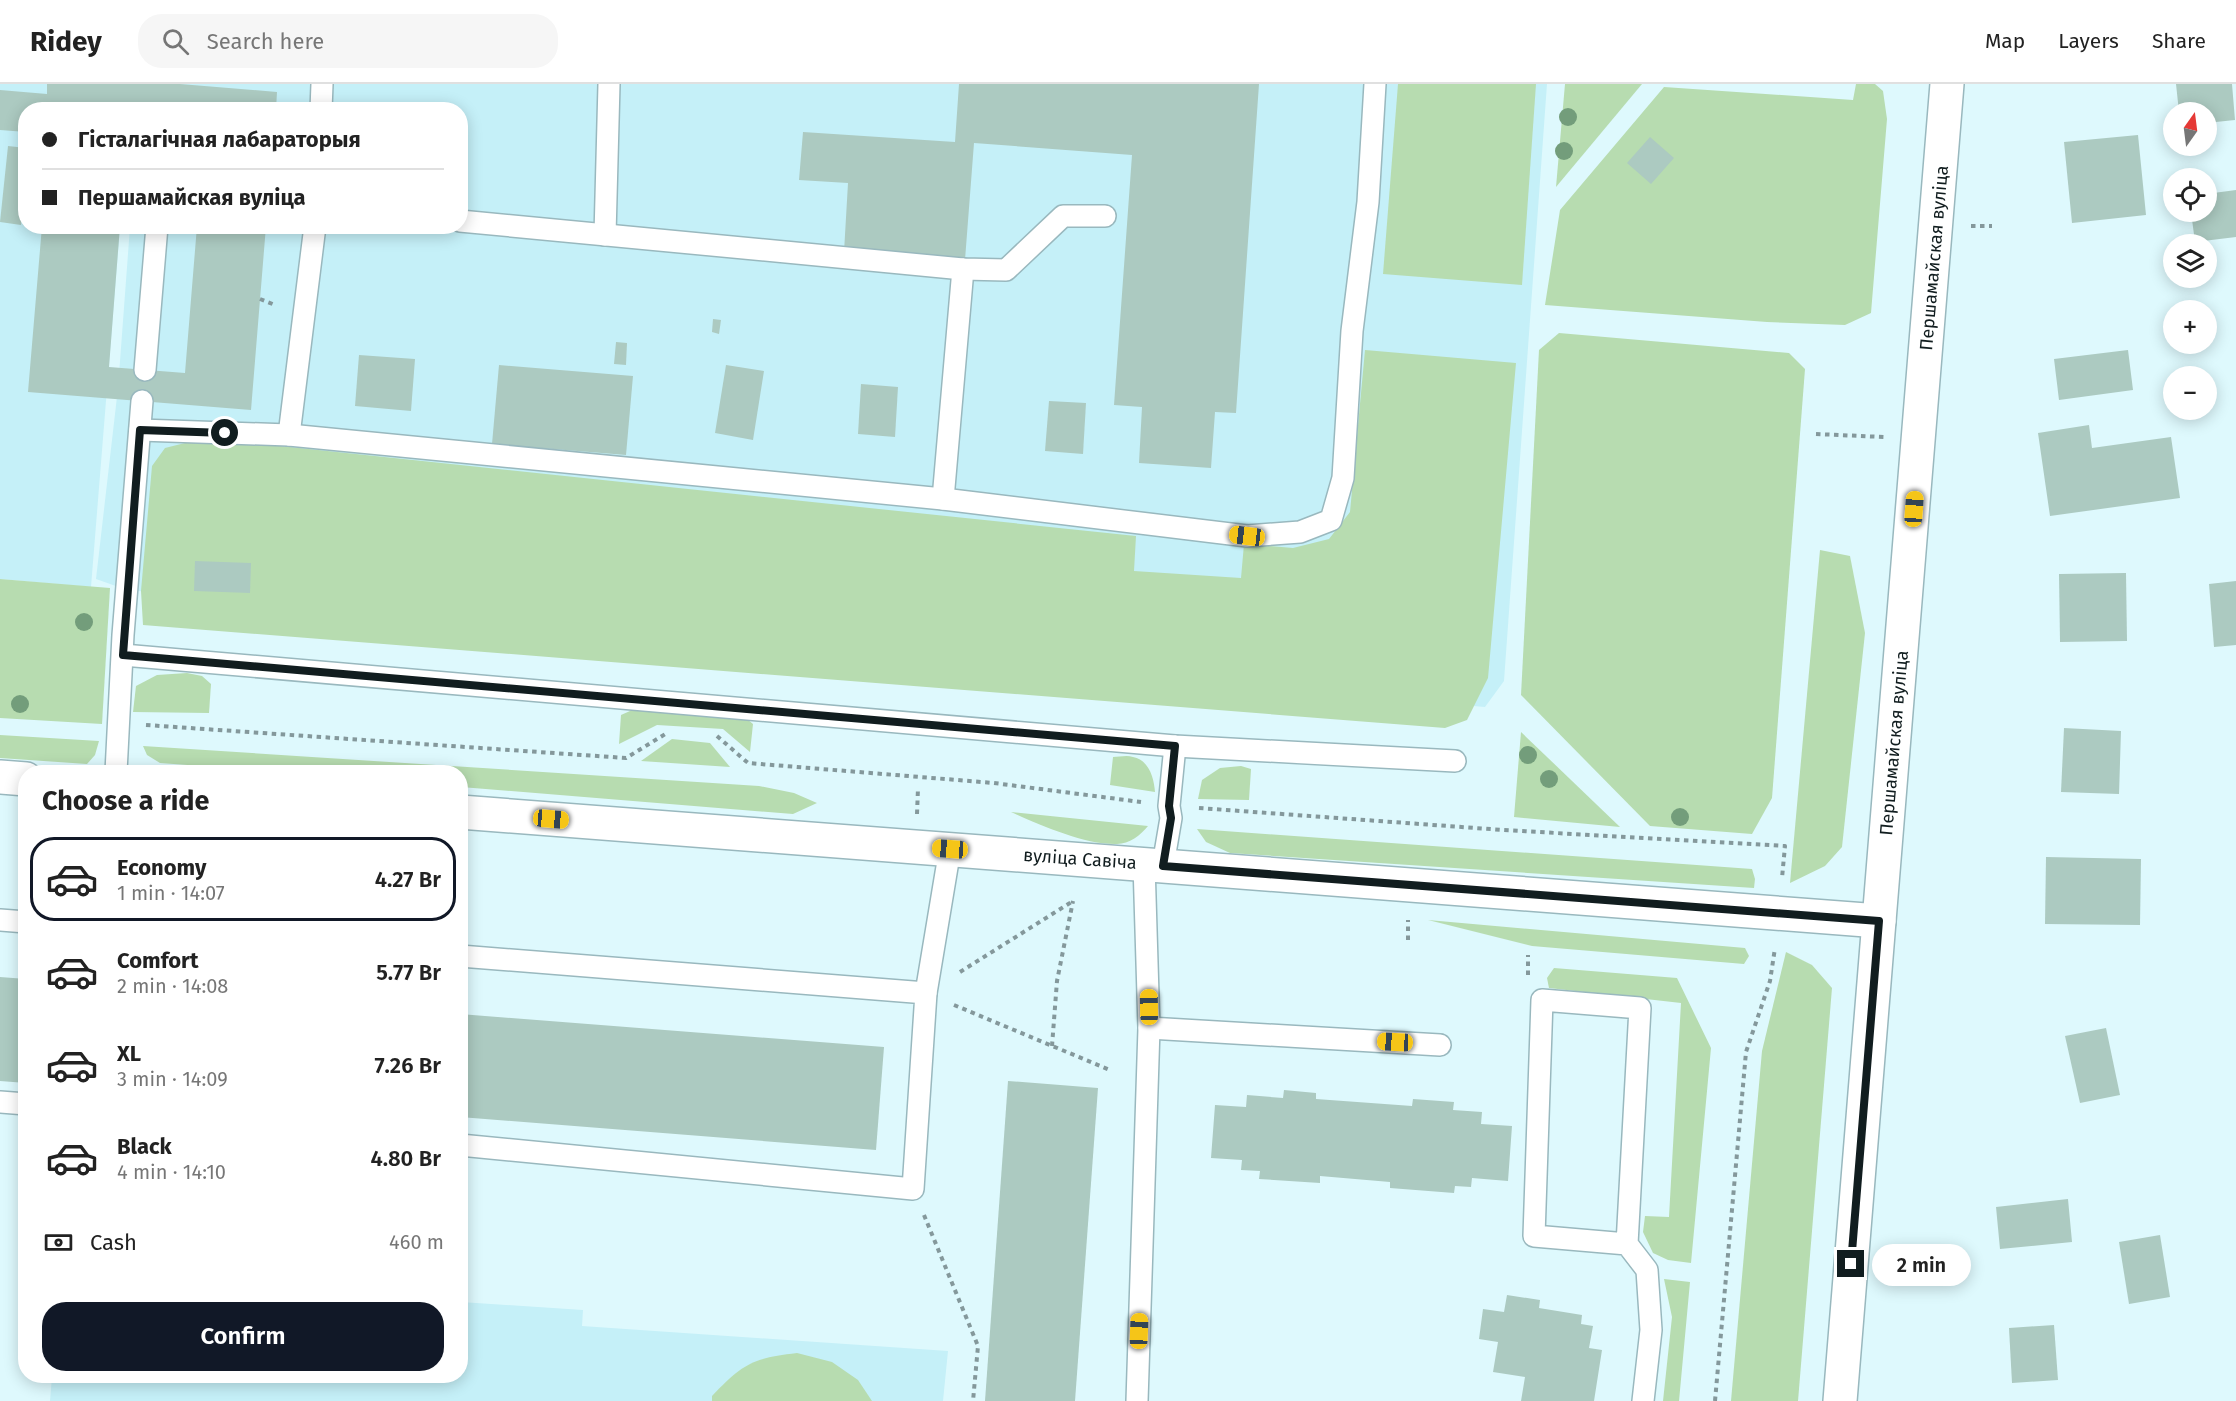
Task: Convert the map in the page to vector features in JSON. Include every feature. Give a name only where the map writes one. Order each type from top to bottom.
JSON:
[{"type":"street","name":"Першамайская вуліца","points":[[1840,1401],[1947,84]]},
{"type":"street","points":[[0,777],[18,778]]},
{"type":"street","name":"вуліца Савіча","points":[[468,813],[1879,921]]},
{"type":"lane","points":[[321,102],[322,84]]},
{"type":"lane","points":[[605,235],[609,84]]},
{"type":"lane","points":[[140,430],[289,435],[944,499],[1247,536],[1300,532],[1331,520],[1343,478],[1352,331],[1368,202],[1375,84]]},
{"type":"lane","points":[[468,222],[963,269],[1006,270],[1063,216],[1105,216]]},
{"type":"lane","points":[[145,370],[156,234]]},
{"type":"lane","points":[[289,435],[314,234]]},
{"type":"lane","points":[[944,499],[963,269]]},
{"type":"lane","points":[[117,765],[142,401]]},
{"type":"lane","points":[[123,655],[1175,746],[1455,761]]},
{"type":"lane","points":[[1137,1401],[1153,865],[1171,818],[1169,806],[1175,746]]},
{"type":"lane","points":[[468,1146],[913,1188],[926,993],[950,849]]},
{"type":"lane","points":[[0,920],[18,921]]},
{"type":"lane","points":[[468,957],[926,993]]},
{"type":"lane","points":[[1627,1244],[1534,1236],[1542,1000],[1640,1008],[1627,1244],[1647,1270],[1651,1330],[1643,1401]]},
{"type":"lane","points":[[1149,1028],[1440,1045]]},
{"type":"lane","points":[[0,1102],[18,1103]]},
{"type":"path","points":[[1816,434],[1919,438]]},
{"type":"path","points":[[120,724],[627,758],[665,733],[675,734]]},
{"type":"path","points":[[715,735],[748,763],[994,783],[1169,806],[1491,829],[1785,846],[1770,981],[1746,1052],[1715,1401]]},
{"type":"path","points":[[926,993],[1074,900],[1057,981],[1052,1046]]},
{"type":"path","points":[[926,993],[1110,1070]]},
{"type":"path","points":[[913,1188],[978,1346],[973,1401]]},
{"type":"shaded area","points":[[0,84],[160,84],[67,102],[18,102],[18,234],[119,234],[91,587],[0,579]]},
{"type":"shaded area","points":[[162,84],[1547,84],[1504,681],[1485,707],[127,590],[96,579],[118,388],[129,234],[468,234],[468,102],[158,102]]},
{"type":"shaded area","points":[[468,1302],[583,1310],[582,1326],[948,1351],[943,1401],[50,1401],[51,1383],[468,1383]]},
{"type":"green space","points":[[1398,84],[1536,84],[1522,285],[1383,274]]},
{"type":"green space","points":[[1565,84],[1642,84],[1556,187]]},
{"type":"green space","points":[[1856,84],[1875,84],[1883,91],[1887,119],[1871,313],[1845,325],[1767,322],[1545,305],[1560,210],[1664,87],[1853,100]]},
{"type":"green space","points":[[1559,333],[1789,353],[1805,369],[1772,798],[1752,834],[1650,826],[1521,695],[1539,350]]},
{"type":"green space","points":[[1365,350],[1516,363],[1488,678],[1467,720],[1445,728],[143,625],[141,591],[152,466],[165,448],[185,443],[222,440],[1136,536],[1134,571],[1241,578],[1244,544],[1293,548],[1329,539],[1350,512]]},
{"type":"green space","points":[[1820,550],[1850,556],[1865,633],[1842,847],[1825,866],[1790,883]]},
{"type":"green space","points":[[0,579],[110,588],[102,724],[0,718]]},
{"type":"green space","points":[[187,673],[202,676],[211,684],[209,713],[133,712],[136,686],[157,675]]},
{"type":"green space","points":[[639,707],[742,715],[753,724],[750,752],[723,729],[657,725],[619,744],[621,715]]},
{"type":"green space","points":[[1521,732],[1620,827],[1514,817]]},
{"type":"green space","points":[[0,735],[99,741],[95,755],[87,764],[0,758]]},
{"type":"green space","points":[[672,739],[710,743],[730,767],[641,761]]},
{"type":"green space","points":[[143,746],[436,765],[187,765],[160,763],[147,755]]},
{"type":"green space","points":[[1131,756],[1143,762],[1152,776],[1155,792],[1110,785],[1113,757]]},
{"type":"green space","points":[[1241,766],[1251,769],[1249,800],[1198,799],[1202,780],[1220,768]]},
{"type":"green space","points":[[468,767],[759,786],[794,793],[817,803],[793,814],[468,788]]},
{"type":"green space","points":[[1011,812],[1148,826],[1130,841],[1117,844],[1104,843],[1063,833]]},
{"type":"green space","points":[[1197,829],[1752,869],[1755,879],[1754,888],[1230,853],[1206,842]]},
{"type":"green space","points":[[1428,920],[1745,948],[1749,956],[1744,964],[1532,946]]},
{"type":"green space","points":[[1786,952],[1812,965],[1832,988],[1798,1401],[1731,1401],[1762,1051]]},
{"type":"green space","points":[[1554,968],[1677,978],[1711,1048],[1691,1263],[1668,1260],[1653,1253],[1643,1232],[1645,1216],[1669,1217],[1681,1003],[1549,988],[1547,978]]},
{"type":"green space","points":[[1664,1279],[1690,1282],[1679,1401],[1663,1401],[1672,1317]]},
{"type":"green space","points":[[797,1353],[832,1362],[858,1380],[872,1401],[712,1401],[712,1396],[722,1385],[749,1364],[769,1357]]},
{"type":"building","points":[[47,84],[180,84],[277,92],[276,102],[18,102],[18,131],[0,130],[0,90],[47,94]]},
{"type":"building","points":[[959,84],[1259,84],[1236,413],[1215,412],[1211,468],[1139,463],[1142,407],[1114,405],[1132,155],[974,143],[965,260],[844,252],[848,183],[799,180],[803,132],[955,142]]},
{"type":"building","points":[[2176,84],[2232,84],[2235,120],[2217,122],[2217,102],[2178,102]]},
{"type":"building","points":[[2138,135],[2146,215],[2072,223],[2064,142]]},
{"type":"building","points":[[1650,137],[1674,158],[1651,184],[1627,163]]},
{"type":"building","points":[[8,146],[18,147],[18,225],[0,222]]},
{"type":"building","points":[[2236,190],[2236,237],[2217,239],[2217,234],[2194,234],[2192,222],[2217,222],[2217,193]]},
{"type":"building","points":[[41,234],[119,234],[109,367],[185,373],[196,234],[265,234],[251,410],[28,392]]},
{"type":"building","points":[[713,319],[721,320],[719,334],[712,332]]},
{"type":"building","points":[[616,342],[627,343],[626,365],[614,364]]},
{"type":"building","points":[[2128,350],[2133,390],[2059,400],[2054,359]]},
{"type":"building","points":[[359,355],[415,359],[411,411],[355,406]]},
{"type":"building","points":[[499,365],[633,376],[626,455],[492,444]]},
{"type":"building","points":[[726,365],[764,371],[753,440],[715,433]]},
{"type":"building","points":[[861,384],[898,387],[895,437],[858,434]]},
{"type":"building","points":[[1049,401],[1086,403],[1083,454],[1045,451]]},
{"type":"building","points":[[2089,425],[2092,448],[2171,437],[2180,498],[2050,516],[2038,433]]},
{"type":"building","points":[[195,561],[251,563],[250,593],[194,591]]},
{"type":"building","points":[[2126,573],[2127,641],[2060,642],[2059,574]]},
{"type":"building","points":[[2236,581],[2236,645],[2214,647],[2209,584]]},
{"type":"building","points":[[2064,728],[2121,731],[2119,794],[2061,792]]},
{"type":"building","points":[[2046,857],[2141,859],[2140,925],[2045,924]]},
{"type":"building","points":[[0,977],[18,978],[18,1082],[0,1081]]},
{"type":"building","points":[[468,1015],[884,1047],[876,1150],[468,1118]]},
{"type":"building","points":[[2106,1028],[2120,1095],[2080,1103],[2065,1036]]},
{"type":"building","points":[[1008,1081],[1098,1088],[1075,1401],[985,1401]]},
{"type":"building","points":[[1284,1090],[1316,1093],[1316,1099],[1412,1106],[1413,1099],[1454,1102],[1453,1110],[1482,1112],[1481,1124],[1512,1126],[1508,1181],[1472,1178],[1471,1187],[1455,1186],[1454,1193],[1390,1188],[1390,1182],[1320,1176],[1320,1183],[1259,1179],[1260,1171],[1241,1170],[1242,1160],[1211,1158],[1215,1105],[1246,1107],[1247,1095],[1283,1098]]},
{"type":"building","points":[[2068,1199],[2072,1242],[2000,1249],[1996,1207]]},
{"type":"building","points":[[2160,1235],[2170,1297],[2129,1304],[2119,1242]]},
{"type":"building","points":[[1507,1295],[1540,1300],[1539,1308],[1582,1315],[1581,1324],[1593,1326],[1589,1348],[1602,1350],[1594,1401],[1521,1401],[1525,1377],[1493,1372],[1498,1342],[1479,1339],[1483,1309],[1504,1312]]},
{"type":"building","points":[[2054,1325],[2058,1380],[2012,1383],[2009,1328]]},
{"type":"route","points":[[225,433],[140,430],[123,655],[1175,746],[1169,806],[1171,818],[1163,866],[1879,921],[1851,1264]]}]
